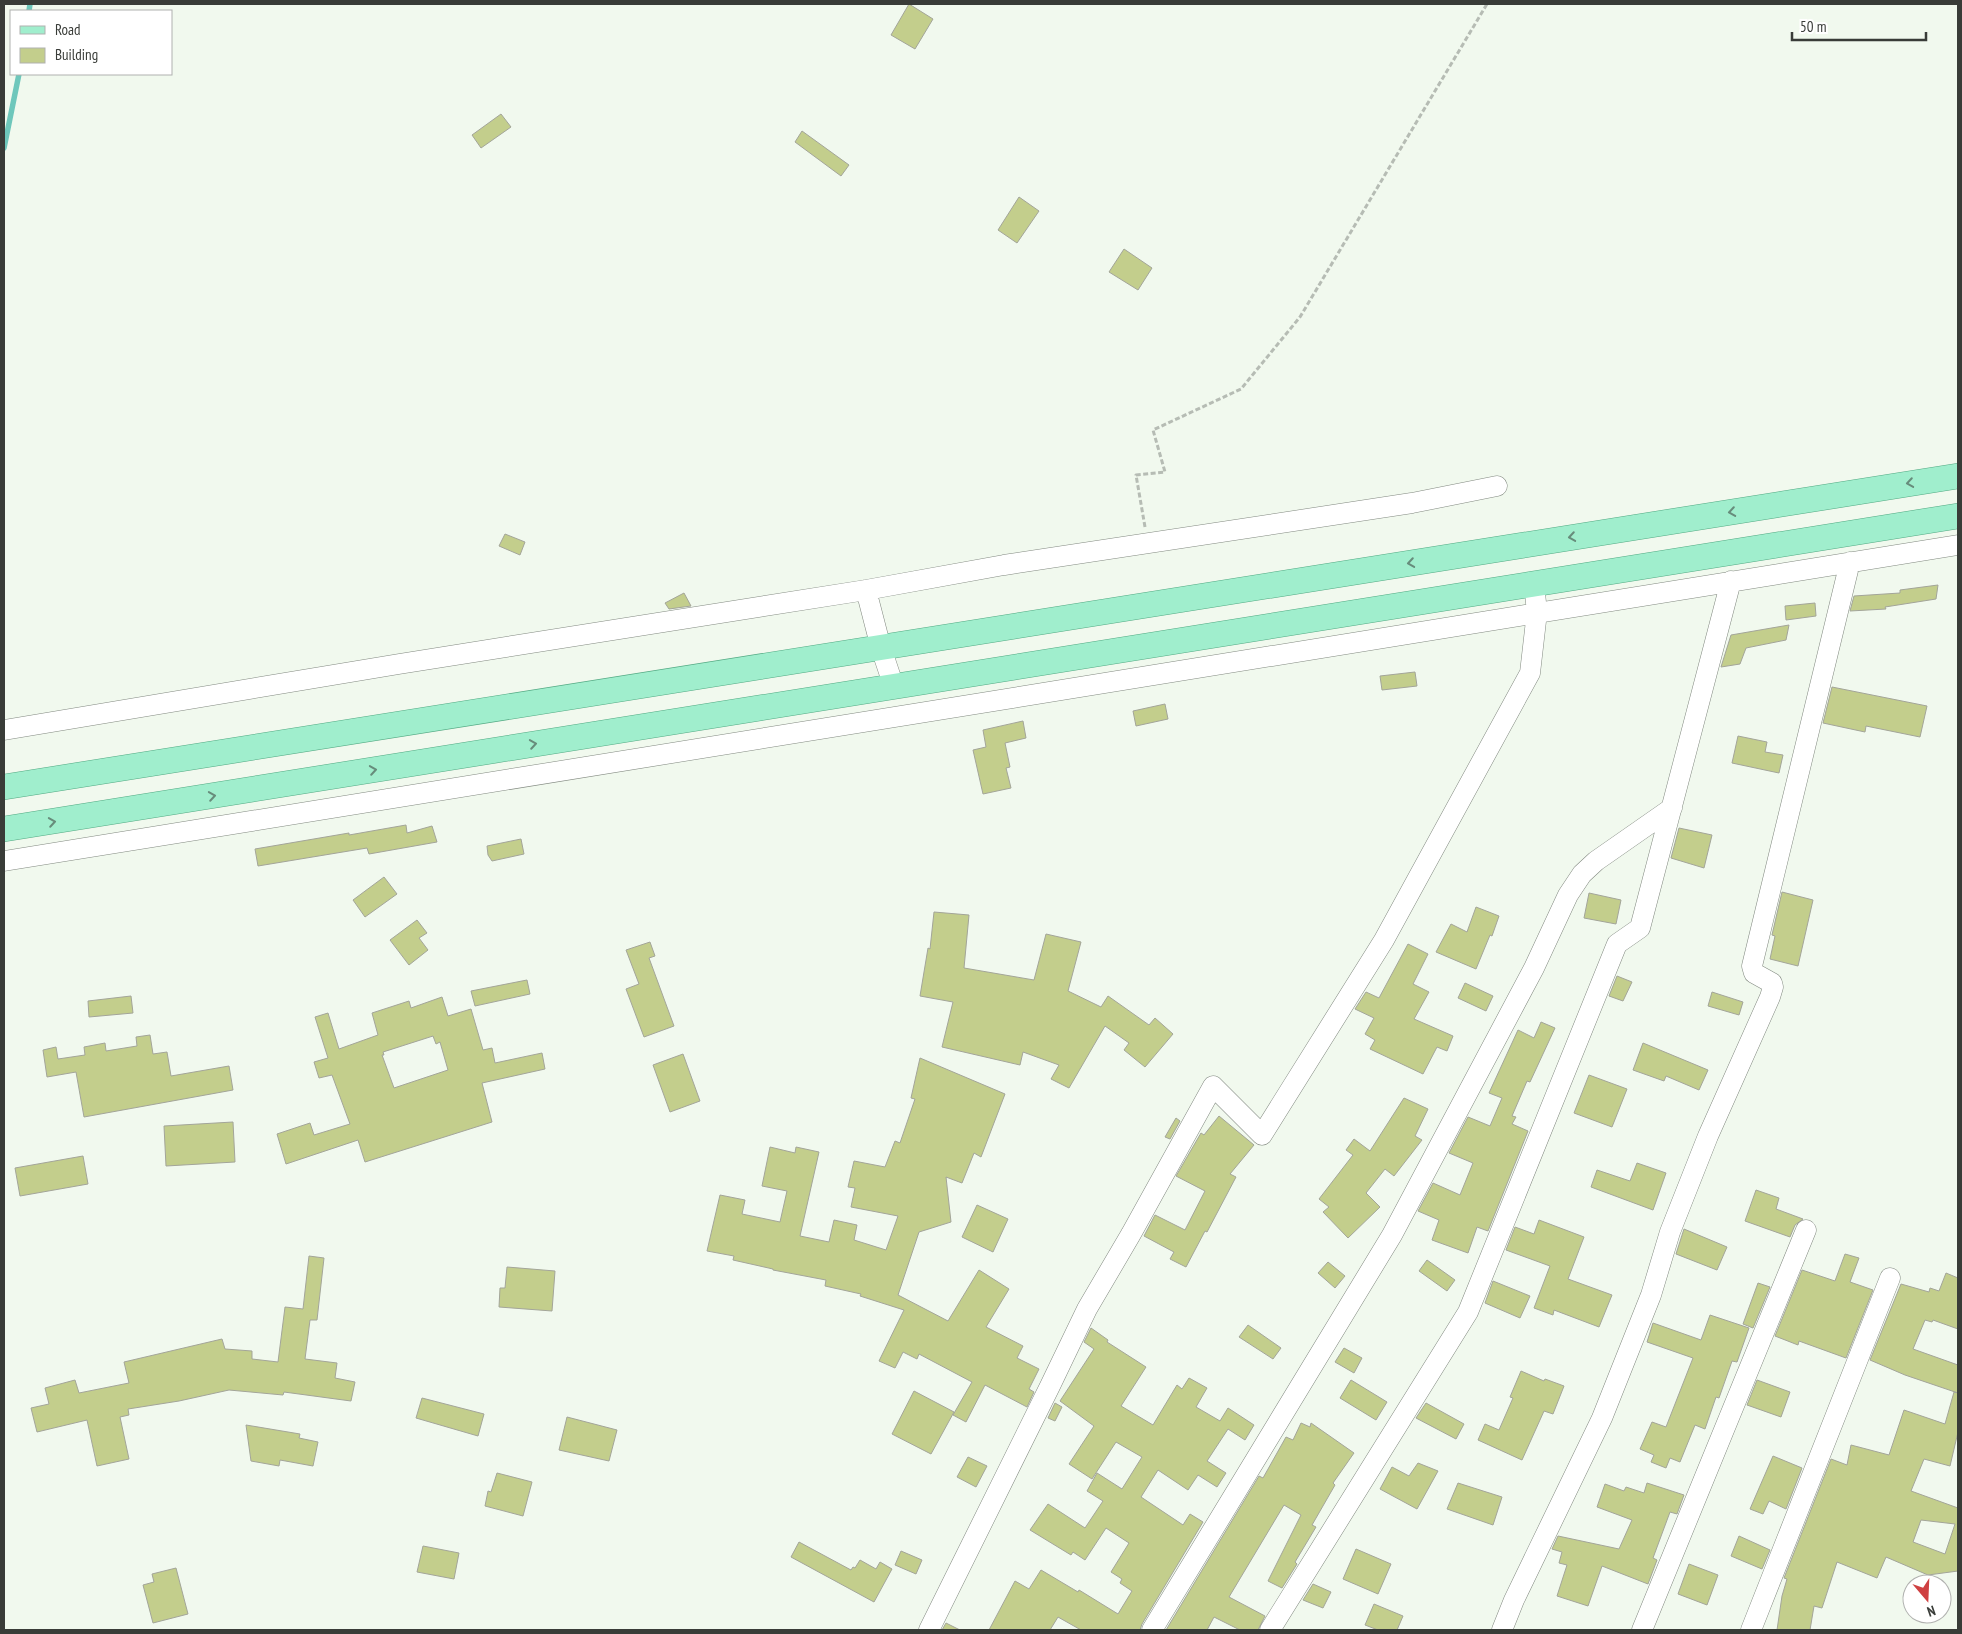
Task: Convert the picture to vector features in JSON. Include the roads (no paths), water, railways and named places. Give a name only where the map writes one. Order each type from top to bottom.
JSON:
[{"type":"main road","points":[[4,787],[1958,476]]},
{"type":"main road","points":[[1761,507],[1766,547]]},
{"type":"main road","points":[[4,829],[1958,516]]},
{"type":"street","points":[[4,730],[399,664],[866,590],[1004,565],[1412,503],[1498,486]]},
{"type":"street","points":[[4,861],[1958,545]]},
{"type":"street","points":[[1502,1630],[1514,1600],[1602,1418],[1651,1295],[1670,1232],[1701,1154],[1770,997],[1772,983],[1754,973],[1752,966],[1850,562]]},
{"type":"street","points":[[1270,1630],[1468,1312],[1617,944],[1640,928],[1731,581]]},
{"type":"street","points":[[929,1630],[1086,1309],[1131,1234],[1213,1086],[1262,1135],[1384,940],[1530,673],[1537,612],[1534,584]]},
{"type":"street","points":[[866,590],[881,648],[894,687]]},
{"type":"street","points":[[1152,1630],[1392,1235],[1534,968],[1568,895],[1582,874],[1596,861],[1672,808]]},
{"type":"street","points":[[1642,1630],[1806,1230]]},
{"type":"street","points":[[1751,1630],[1890,1278]]},
{"type":"waterway","points":[[29,10],[30,4]]},
{"type":"waterway","points":[[4,148],[19,75]]}]
